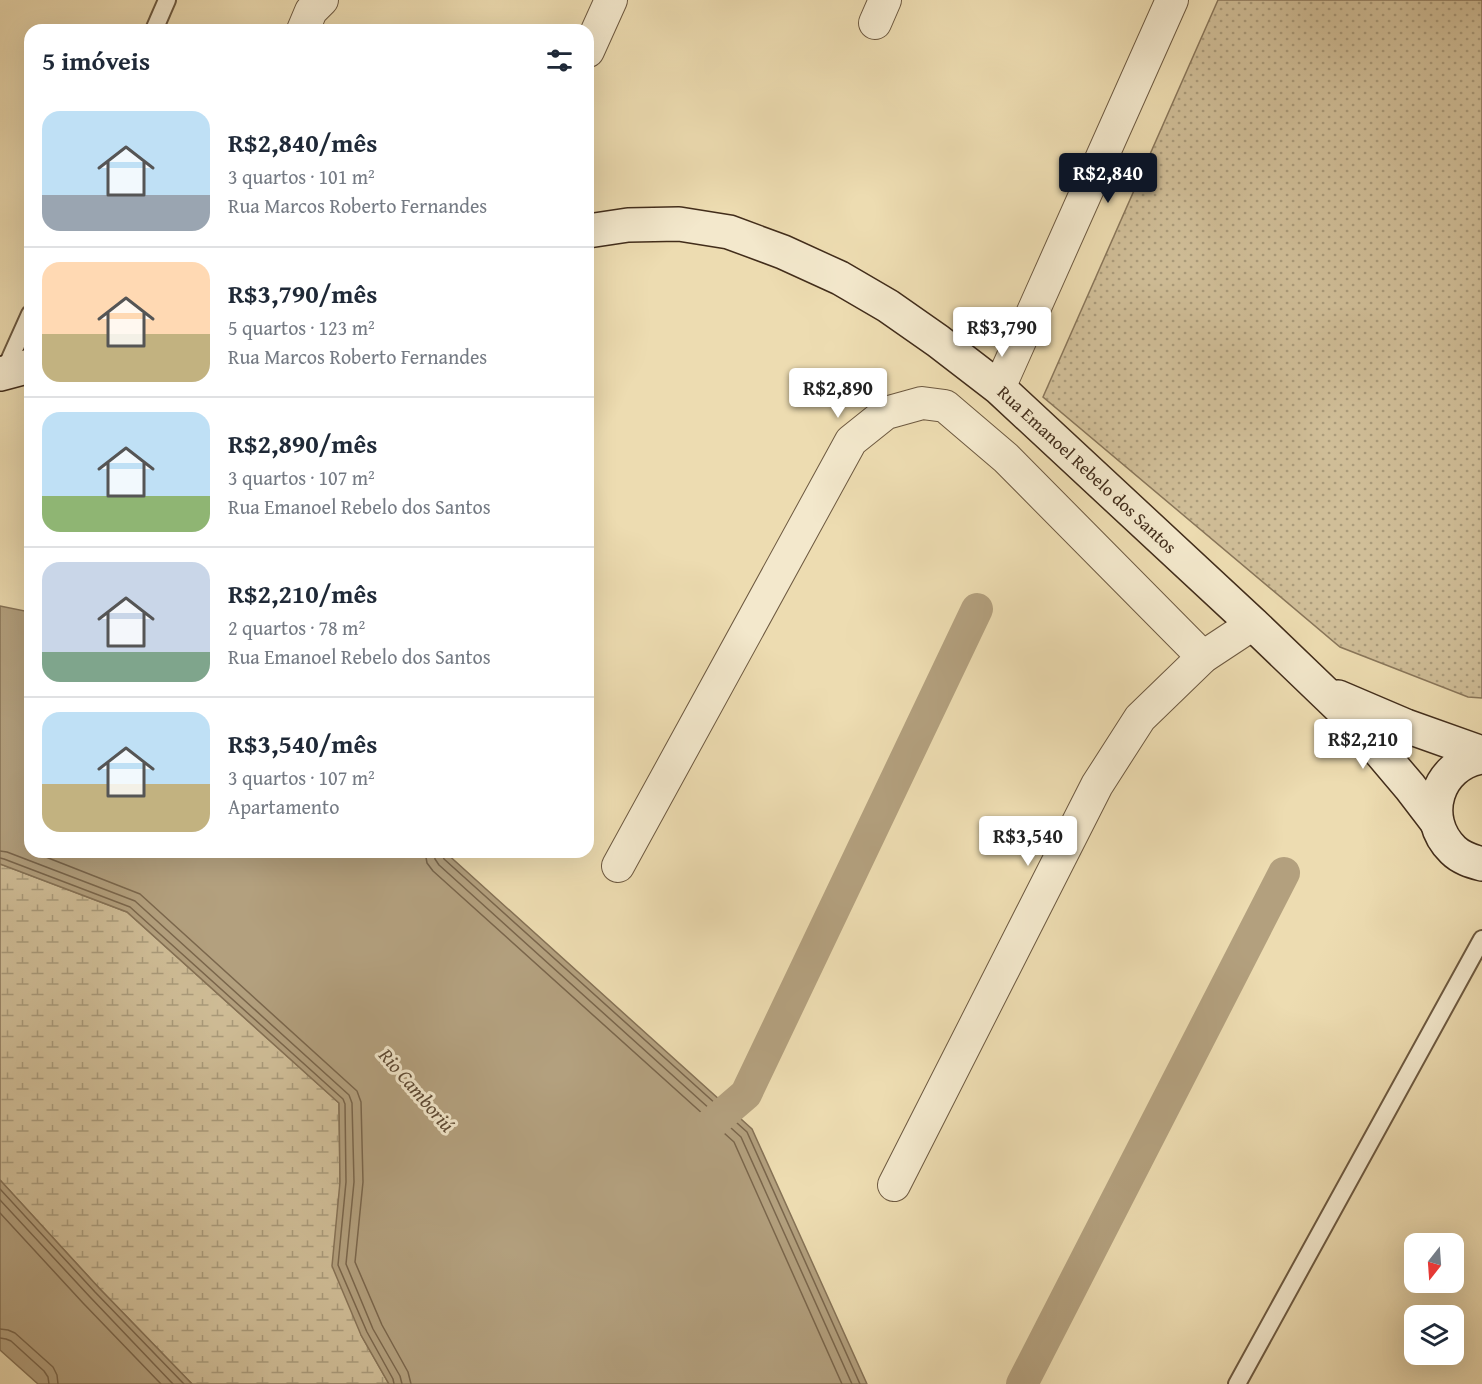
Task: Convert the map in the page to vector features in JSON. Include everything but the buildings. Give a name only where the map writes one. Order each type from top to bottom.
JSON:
[{"type":"main road","name":"Rua Emanoel Rebelo dos Santos","points":[[594,230],[628,225],[679,224],[729,232],[783,252],[840,278],[888,306],[999,388],[1253,624],[1323,690],[1383,753],[1436,821],[1442,838],[1454,851],[1469,861],[1482,864]]},
{"type":"main road","name":"Rua Emanoel Rebelo dos Santos","points":[[1323,690],[1406,726],[1482,755]]},
{"type":"main road","points":[[1436,821],[1436,802],[1442,783],[1454,768],[1482,755]]},
{"type":"street","points":[[306,24],[311,11],[322,0]]},
{"type":"street","points":[[594,38],[611,0]]},
{"type":"street","points":[[999,388],[1172,0]]},
{"type":"street","points":[[618,866],[851,441],[886,413],[922,403],[945,406],[1005,458],[1203,657]]},
{"type":"street","points":[[894,1185],[1097,785],[1140,718],[1203,657],[1253,624]]},
{"type":"lane","points":[[157,24],[167,0]]},
{"type":"lane","points":[[11,371],[24,332]]},
{"type":"lane","points":[[1237,1384],[1482,939]]},
{"type":"green space","points":[[1218,0],[1482,0],[1482,698],[1468,697],[1340,647],[1043,397]]},
{"type":"green space","points":[[0,864],[127,912],[339,1103],[340,1182],[361,1335],[389,1384],[192,1384],[99,1288],[0,1180]]},
{"type":"water","name":"Rio Camboriú","points":[[0,606],[24,611],[24,858],[452,858],[752,1129],[867,1384],[389,1384],[361,1335],[332,1266],[340,1182],[339,1103],[127,912],[0,864]]},
{"type":"water","points":[[0,1180],[99,1288],[192,1384],[38,1384],[0,1350]]},
{"type":"waterway","points":[[696,1137],[746,1094],[977,609]]},
{"type":"waterway","points":[[1022,1384],[1284,873]]}]
